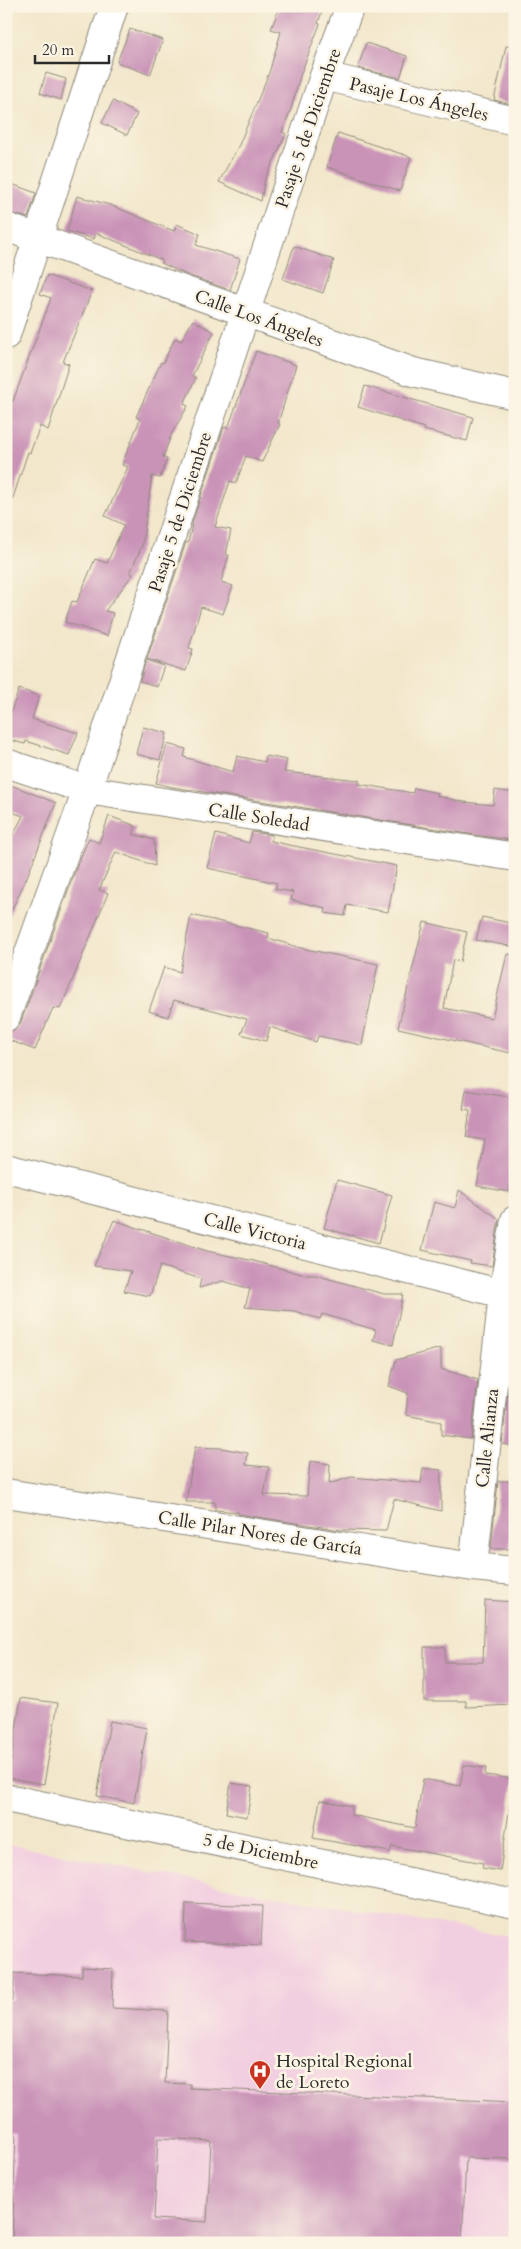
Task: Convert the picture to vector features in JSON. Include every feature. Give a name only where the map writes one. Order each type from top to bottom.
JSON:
[{"type":"street","points":[[6,335],[114,6]]},
{"type":"street","name":"Pasaje 5 de Diciembre","points":[[6,1017],[87,790],[324,76],[350,6]]},
{"type":"street","name":"Pasaje Los Ángeles","points":[[324,76],[515,121]]},
{"type":"street","name":"Calle Los Ángeles","points":[[6,227],[413,372],[515,395]]},
{"type":"street","name":"Calle Soledad","points":[[6,763],[87,790],[515,857]]},
{"type":"street","name":"Calle Victoria","points":[[6,1168],[503,1294]]},
{"type":"street","name":"Calle Alianza","points":[[473,1567],[503,1294],[515,1220]]},
{"type":"street","name":"Calle Pilar Nores de García","points":[[6,1493],[473,1567],[515,1571]]},
{"type":"street","name":"5 de Diciembre","points":[[6,1798],[515,1904]]},
{"type":"shaded area","name":"Hospital Regional de Loreto","points":[[6,1844],[268,1895],[515,1937],[515,2243],[6,2243]]},
{"type":"building","points":[[280,6],[324,6],[318,23],[320,24],[301,73],[291,109],[282,132],[286,134],[264,182],[261,201],[219,182],[239,145],[269,73],[281,32],[271,29]]},
{"type":"building","points":[[130,29],[163,40],[150,75],[117,62]]},
{"type":"building","points":[[366,43],[407,56],[400,78],[358,68]]},
{"type":"building","points":[[506,46],[515,47],[515,105],[494,100]]},
{"type":"building","points":[[46,73],[66,79],[61,100],[40,93]]},
{"type":"building","points":[[113,101],[137,114],[127,135],[102,123]]},
{"type":"building","points":[[338,133],[411,157],[400,191],[327,167]]},
{"type":"building","points":[[6,182],[36,193],[28,218],[6,212]]},
{"type":"building","points":[[77,196],[110,205],[174,231],[177,224],[200,234],[196,245],[240,259],[230,290],[187,275],[161,263],[162,260],[96,233],[94,239],[67,231]]},
{"type":"building","points":[[294,246],[334,260],[323,293],[283,279]]},
{"type":"building","points":[[47,275],[92,291],[63,362],[69,364],[48,430],[40,426],[30,453],[28,452],[10,507],[6,507],[6,399],[13,401],[51,298],[40,294]]},
{"type":"building","points":[[193,320],[214,332],[192,376],[196,378],[184,404],[188,406],[172,433],[163,457],[167,459],[160,478],[152,476],[142,546],[130,573],[133,574],[105,611],[113,613],[107,636],[65,622],[72,601],[77,602],[95,559],[107,563],[124,525],[105,516],[128,467],[122,465],[140,419],[136,417],[161,362],[163,363],[175,338],[181,341]]},
{"type":"building","points":[[256,351],[296,365],[278,423],[280,424],[262,462],[246,456],[236,483],[230,481],[215,527],[231,530],[226,555],[229,555],[221,582],[233,586],[223,614],[201,607],[189,648],[193,649],[186,671],[147,659],[186,542],[188,543],[193,520],[224,427],[228,428]]},
{"type":"building","points":[[365,386],[473,417],[467,441],[424,430],[424,428],[358,407]]},
{"type":"building","points":[[146,660],[164,666],[157,687],[140,681]]},
{"type":"building","points":[[19,689],[39,696],[32,719],[78,733],[69,755],[26,741],[25,744],[6,739],[6,726]]},
{"type":"building","points":[[143,727],[167,733],[160,760],[136,754]]},
{"type":"building","points":[[167,744],[186,749],[184,757],[233,772],[237,756],[265,762],[266,756],[287,760],[284,772],[359,780],[359,784],[413,793],[414,788],[438,793],[437,796],[464,802],[493,805],[495,790],[515,793],[515,833],[512,833],[511,840],[475,835],[156,783]]},
{"type":"building","points":[[6,783],[56,803],[27,877],[6,922],[6,848],[23,816],[6,810]]},
{"type":"building","points":[[109,816],[136,826],[133,834],[154,840],[155,866],[116,852],[99,890],[108,893],[60,1009],[53,1008],[35,1050],[6,1039],[8,1032],[16,1029],[21,1022],[78,863],[89,838],[99,843]]},
{"type":"building","points":[[252,832],[272,835],[271,841],[397,866],[388,912],[347,905],[345,916],[325,913],[326,908],[291,900],[293,892],[275,889],[277,883],[207,868],[216,834],[249,843]]},
{"type":"building","points":[[191,915],[269,933],[268,938],[301,948],[378,964],[362,1045],[318,1036],[316,1042],[270,1027],[266,1041],[241,1034],[247,1019],[174,1000],[168,1017],[149,1011],[164,967],[180,972]]},
{"type":"building","points":[[482,917],[515,924],[515,947],[476,940]]},
{"type":"building","points":[[424,922],[467,932],[460,962],[453,960],[444,1008],[492,1018],[507,954],[515,955],[515,1054],[398,1028]]},
{"type":"building","points":[[466,1090],[515,1098],[515,1141],[509,1192],[477,1186],[485,1140],[466,1137],[470,1110],[463,1109]]},
{"type":"building","points":[[337,1180],[392,1195],[379,1243],[324,1228]]},
{"type":"building","points":[[459,1190],[499,1219],[492,1266],[470,1263],[471,1261],[422,1250],[434,1202],[455,1208]]},
{"type":"building","points":[[114,1220],[207,1251],[305,1275],[315,1275],[384,1294],[403,1294],[393,1345],[373,1340],[376,1330],[322,1314],[320,1319],[294,1311],[245,1307],[250,1289],[223,1281],[199,1288],[201,1279],[160,1266],[150,1296],[124,1291],[131,1271],[94,1266]]},
{"type":"building","points":[[441,1348],[441,1369],[478,1380],[471,1439],[441,1435],[441,1422],[406,1415],[408,1393],[389,1386],[396,1360]]},
{"type":"building","points":[[508,1389],[515,1391],[515,1446],[502,1444]]},
{"type":"building","points":[[195,1447],[221,1448],[248,1453],[246,1465],[269,1467],[264,1495],[307,1496],[310,1461],[330,1464],[329,1484],[351,1477],[421,1483],[423,1468],[441,1470],[441,1511],[394,1499],[386,1531],[341,1530],[238,1514],[238,1512],[215,1510],[215,1502],[186,1502]]},
{"type":"building","points":[[498,1481],[515,1481],[510,1549],[491,1549]]},
{"type":"building","points":[[485,1600],[515,1602],[515,1643],[512,1642],[514,1705],[466,1707],[466,1701],[424,1701],[424,1647],[445,1647],[445,1662],[483,1662]]},
{"type":"building","points":[[21,1698],[58,1703],[44,1784],[8,1778]]},
{"type":"building","points":[[110,1721],[147,1728],[134,1803],[97,1796]]},
{"type":"building","points":[[464,1765],[486,1768],[485,1775],[514,1779],[500,1871],[482,1868],[483,1863],[392,1846],[390,1852],[313,1838],[320,1800],[352,1806],[351,1815],[415,1828],[423,1779],[460,1786]]},
{"type":"building","points":[[231,1783],[252,1786],[247,1817],[226,1813]]},
{"type":"building","points":[[186,1903],[263,1906],[261,1945],[185,1942]]},
{"type":"building","points":[[82,1967],[113,1969],[112,2008],[168,2011],[165,2083],[190,2084],[190,2088],[515,2102],[515,2159],[466,2158],[462,2243],[12,2243],[16,2134],[6,2133],[6,2000],[13,2000],[14,1973],[82,1976]],"holes":[[[158,2138],[211,2141],[207,2222],[154,2219]]]},
{"type":"place","name":"Hospital Regional de Loreto","points":[[260,2090]]}]
